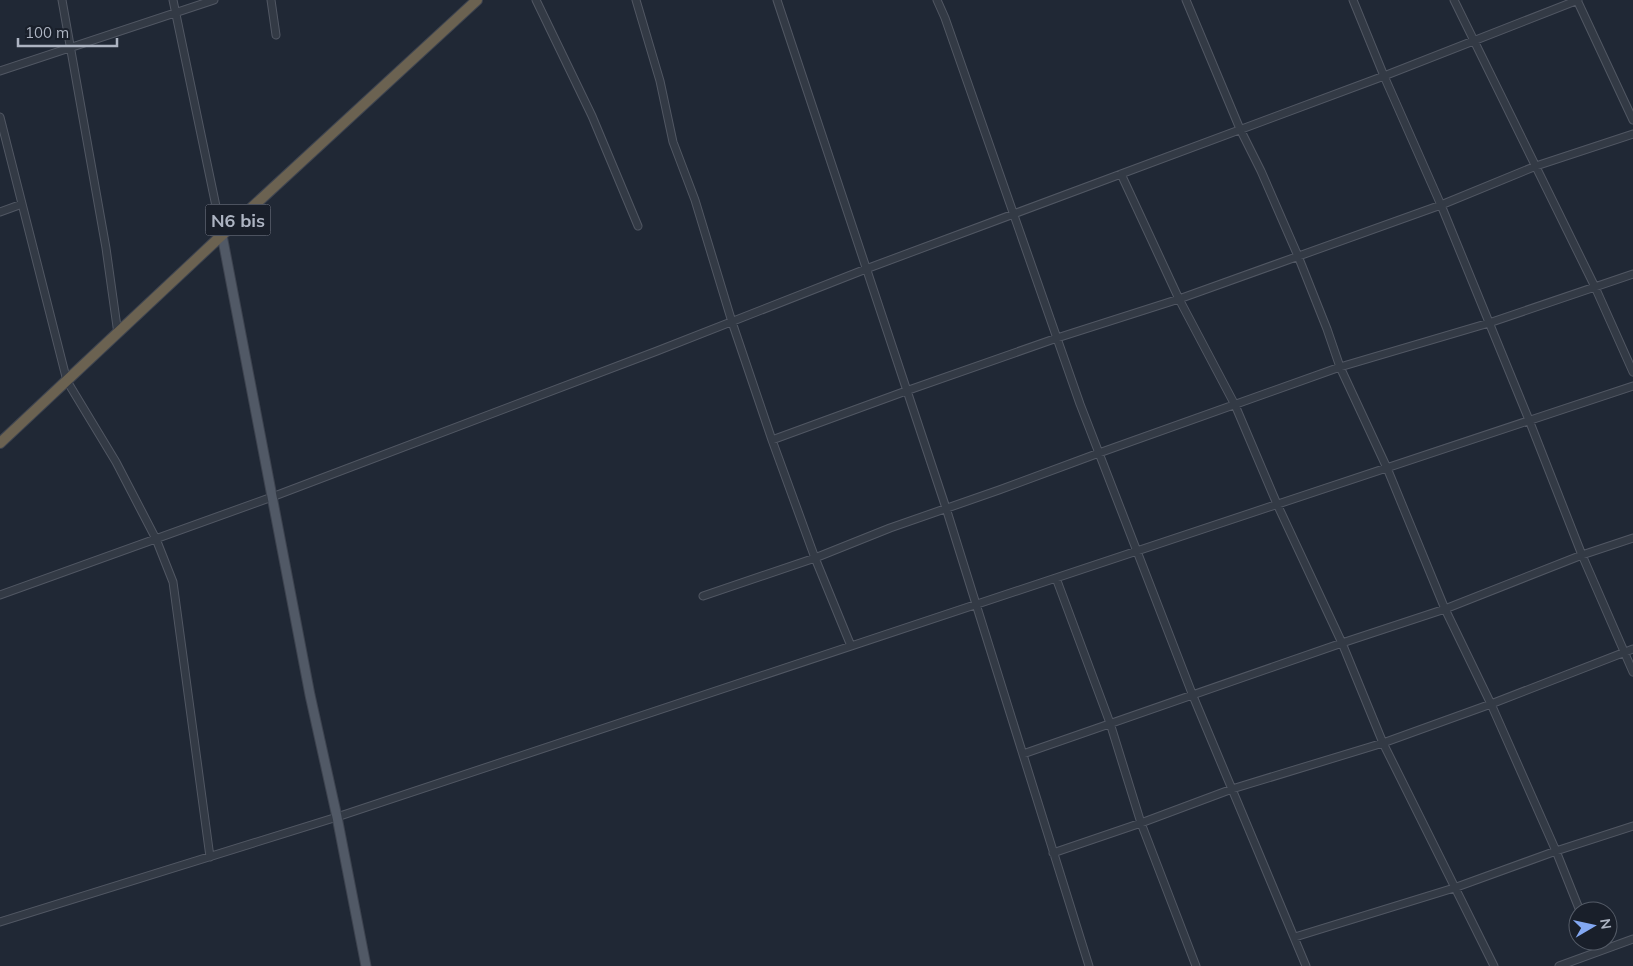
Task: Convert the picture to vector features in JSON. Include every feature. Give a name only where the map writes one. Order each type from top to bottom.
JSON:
[{"type":"highway","name":"N6 bis","points":[[0,443],[477,0]]},
{"type":"main road","points":[[222,235],[310,695],[337,817],[366,966]]},
{"type":"street","points":[[62,0],[106,248],[118,334]]},
{"type":"street","points":[[173,0],[222,235]]},
{"type":"street","points":[[0,71],[214,0]]},
{"type":"street","points":[[271,0],[276,35]]},
{"type":"street","points":[[536,0],[592,116],[638,226]]},
{"type":"street","points":[[636,0],[660,81],[673,142],[695,200],[732,322],[815,558],[851,646]]},
{"type":"street","points":[[777,0],[946,508],[1089,966]]},
{"type":"street","points":[[937,0],[1099,453],[1193,696],[1306,966]]},
{"type":"street","points":[[1186,0],[1240,130],[1261,171],[1298,256],[1340,367],[1387,468],[1445,609],[1491,704],[1576,901]]},
{"type":"street","points":[[1353,0],[1441,205],[1529,420],[1582,556],[1633,672]]},
{"type":"street","points":[[1454,0],[1595,287],[1633,372]]},
{"type":"street","points":[[0,595],[272,497],[866,269],[1384,76],[1577,0],[1633,120]]},
{"type":"street","points":[[0,117],[67,381],[116,462],[156,538],[173,582],[210,856]]},
{"type":"street","points":[[772,440],[906,390],[1057,338],[1179,299],[1441,205],[1536,166],[1633,134]]},
{"type":"street","points":[[1122,174],[1179,299],[1235,404],[1277,504],[1342,643],[1383,743],[1494,966]]},
{"type":"street","points":[[0,212],[22,204]]},
{"type":"street","points":[[703,596],[815,558],[890,528],[1340,367],[1489,323],[1633,274]]},
{"type":"street","points":[[0,922],[337,817],[1633,386]]},
{"type":"street","points":[[1022,754],[1445,609],[1633,538]]},
{"type":"street","points":[[1056,578],[1110,723],[1141,823],[1196,966]]},
{"type":"street","points":[[1053,853],[1232,789],[1383,743],[1491,704],[1633,649]]},
{"type":"street","points":[[1295,937],[1454,888],[1556,851],[1633,826]]},
{"type":"street","points":[[1559,966],[1633,939]]}]
